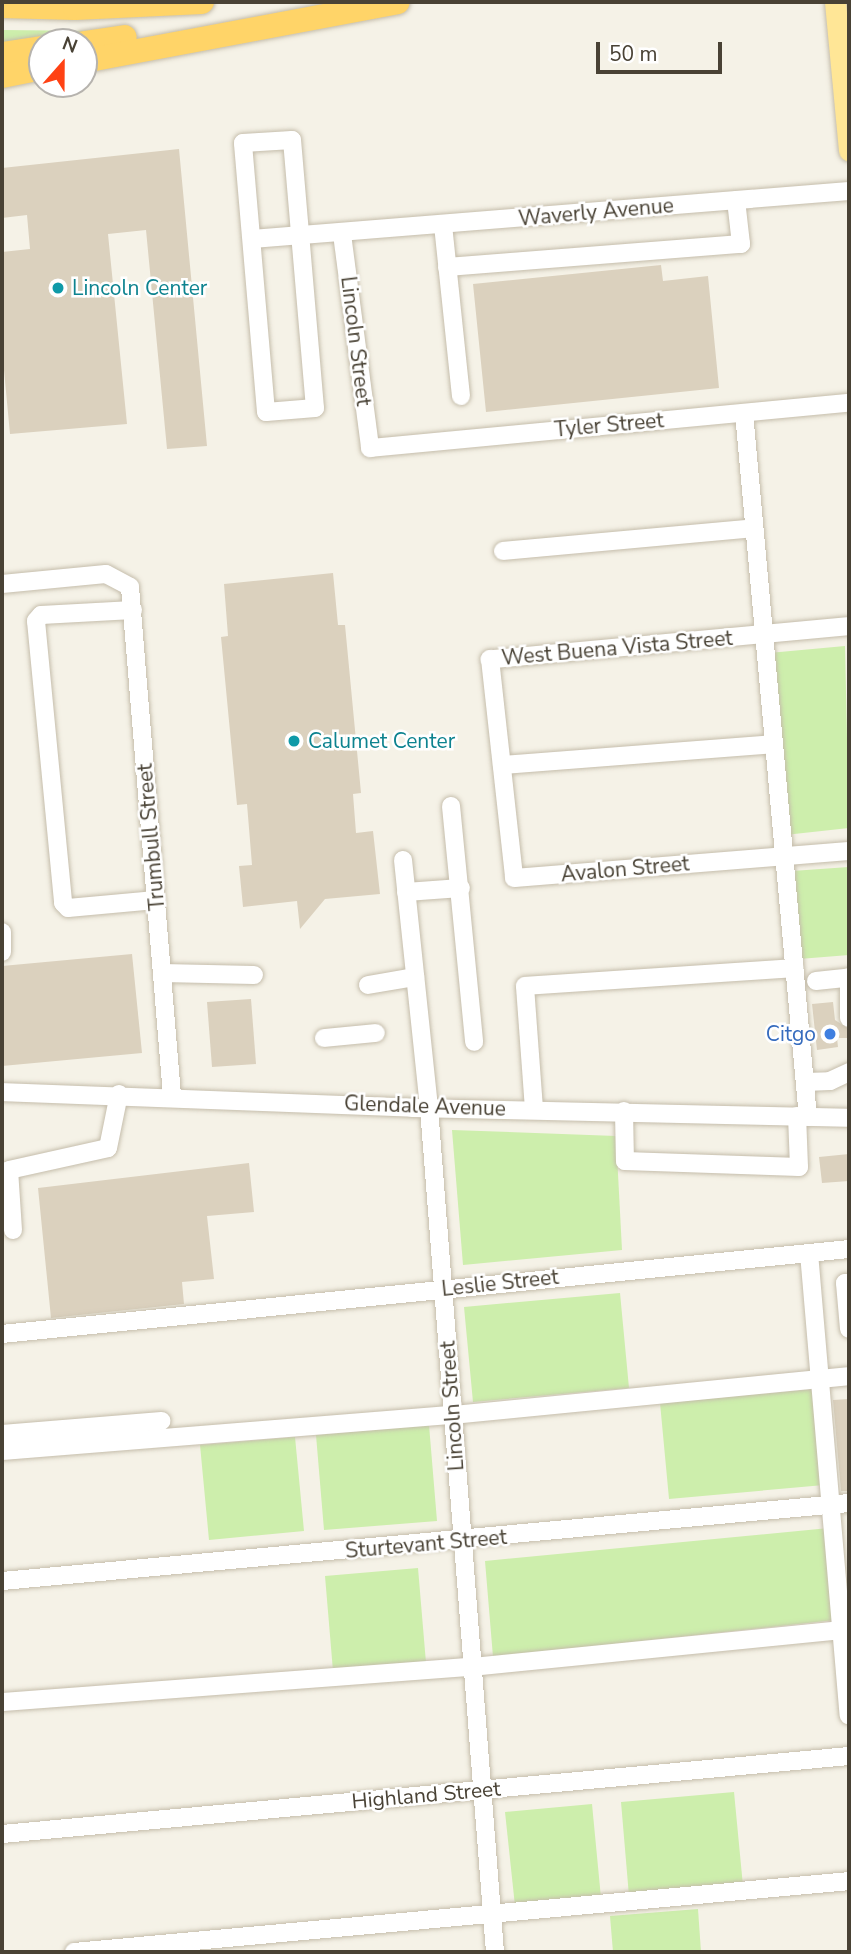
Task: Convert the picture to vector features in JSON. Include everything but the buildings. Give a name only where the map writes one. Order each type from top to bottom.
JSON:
[{"type":"highway","points":[[2,6],[75,8],[202,2]]},
{"type":"highway","points":[[98,58],[398,2]]},
{"type":"highway","points":[[98,41],[338,5],[356,8]]},
{"type":"highway","points":[[2,54],[28,50]]},
{"type":"highway","points":[[2,76],[28,71]]},
{"type":"main road","points":[[835,2],[845,63],[849,150]]},
{"type":"street","points":[[292,140],[301,236],[315,408],[266,412],[243,143],[292,140]]},
{"type":"street","name":"Waverly Avenue","points":[[252,239],[342,234],[849,191]]},
{"type":"street","points":[[447,267],[740,244],[736,200]]},
{"type":"street","points":[[443,225],[461,396]]},
{"type":"street","name":"Lincoln Street","points":[[342,234],[369,448]]},
{"type":"street","name":"Tyler Street","points":[[369,448],[849,403]]},
{"type":"street","points":[[624,1111],[625,1161],[799,1167],[805,1082],[762,634],[744,413]]},
{"type":"street","points":[[503,551],[754,528]]},
{"type":"street","name":"Trumbull Street","points":[[2,584],[106,574],[124,581],[133,610],[172,1096]]},
{"type":"street","points":[[133,610],[41,615],[36,621],[63,903],[68,908],[156,900]]},
{"type":"street","name":"West Buena Vista Street","points":[[502,765],[490,659],[849,626]]},
{"type":"street","points":[[502,765],[773,744]]},
{"type":"street","name":"Avalon Street","points":[[502,765],[514,878],[849,850]]},
{"type":"street","points":[[451,806],[474,1042]]},
{"type":"street","name":"Lincoln Street","points":[[403,860],[429,1108],[479,1791],[495,1952]]},
{"type":"street","points":[[406,892],[461,888]]},
{"type":"street","points":[[2,932],[2,952]]},
{"type":"street","points":[[534,1109],[536,1085],[525,986],[794,968]]},
{"type":"street","points":[[162,973],[254,975]]},
{"type":"street","points":[[368,985],[415,977]]},
{"type":"street","points":[[816,981],[848,977],[849,1018]]},
{"type":"street","points":[[324,1038],[376,1033]]},
{"type":"street","points":[[805,1082],[830,1081],[849,1072]]},
{"type":"street","name":"Glendale Avenue","points":[[2,1091],[429,1108],[849,1118]]},
{"type":"street","points":[[13,1230],[9,1170],[108,1148],[119,1094]]},
{"type":"street","name":"Leslie Street","points":[[2,1334],[849,1249]]},
{"type":"street","points":[[809,1253],[821,1379],[841,1504],[843,1630],[849,1715]]},
{"type":"street","points":[[849,1283],[845,1283],[849,1329]]},
{"type":"street","points":[[2,1434],[453,1415],[849,1376]]},
{"type":"street","points":[[2,1451],[72,1432],[162,1421]]},
{"type":"street","name":"Sturtevant Street","points":[[2,1581],[462,1541],[841,1504]]},
{"type":"street","points":[[2,1702],[472,1667],[843,1630]]},
{"type":"street","name":"Highland Street","points":[[2,1834],[849,1756]]},
{"type":"street","points":[[74,1952],[849,1881]]},
{"type":"green space","points":[[2,30],[28,30],[28,43],[2,46]]},
{"type":"green space","points":[[845,646],[849,828],[785,835],[769,653]]},
{"type":"green space","points":[[849,867],[849,955],[799,959],[792,871]]},
{"type":"green space","points":[[452,1130],[616,1136],[622,1250],[463,1265]]},
{"type":"green space","points":[[620,1293],[629,1388],[473,1402],[464,1307]]},
{"type":"green space","points":[[815,1389],[824,1485],[669,1499],[660,1403]]},
{"type":"green space","points":[[429,1425],[437,1521],[324,1530],[316,1435]]},
{"type":"green space","points":[[295,1437],[304,1531],[209,1540],[200,1445]]},
{"type":"green space","points":[[829,1528],[835,1620],[493,1657],[485,1561]]},
{"type":"green space","points":[[418,1568],[426,1663],[333,1671],[325,1576]]},
{"type":"green space","points":[[734,1792],[743,1886],[629,1896],[621,1802]]},
{"type":"green space","points":[[592,1804],[601,1898],[515,1906],[505,1812]]},
{"type":"green space","points":[[698,1909],[701,1952],[613,1952],[610,1916]]},
{"type":"place","name":"Lincoln Center","points":[[58,288]]},
{"type":"place","name":"Calumet Center","points":[[294,741]]},
{"type":"place","name":"Citgo","points":[[830,1034]]}]
